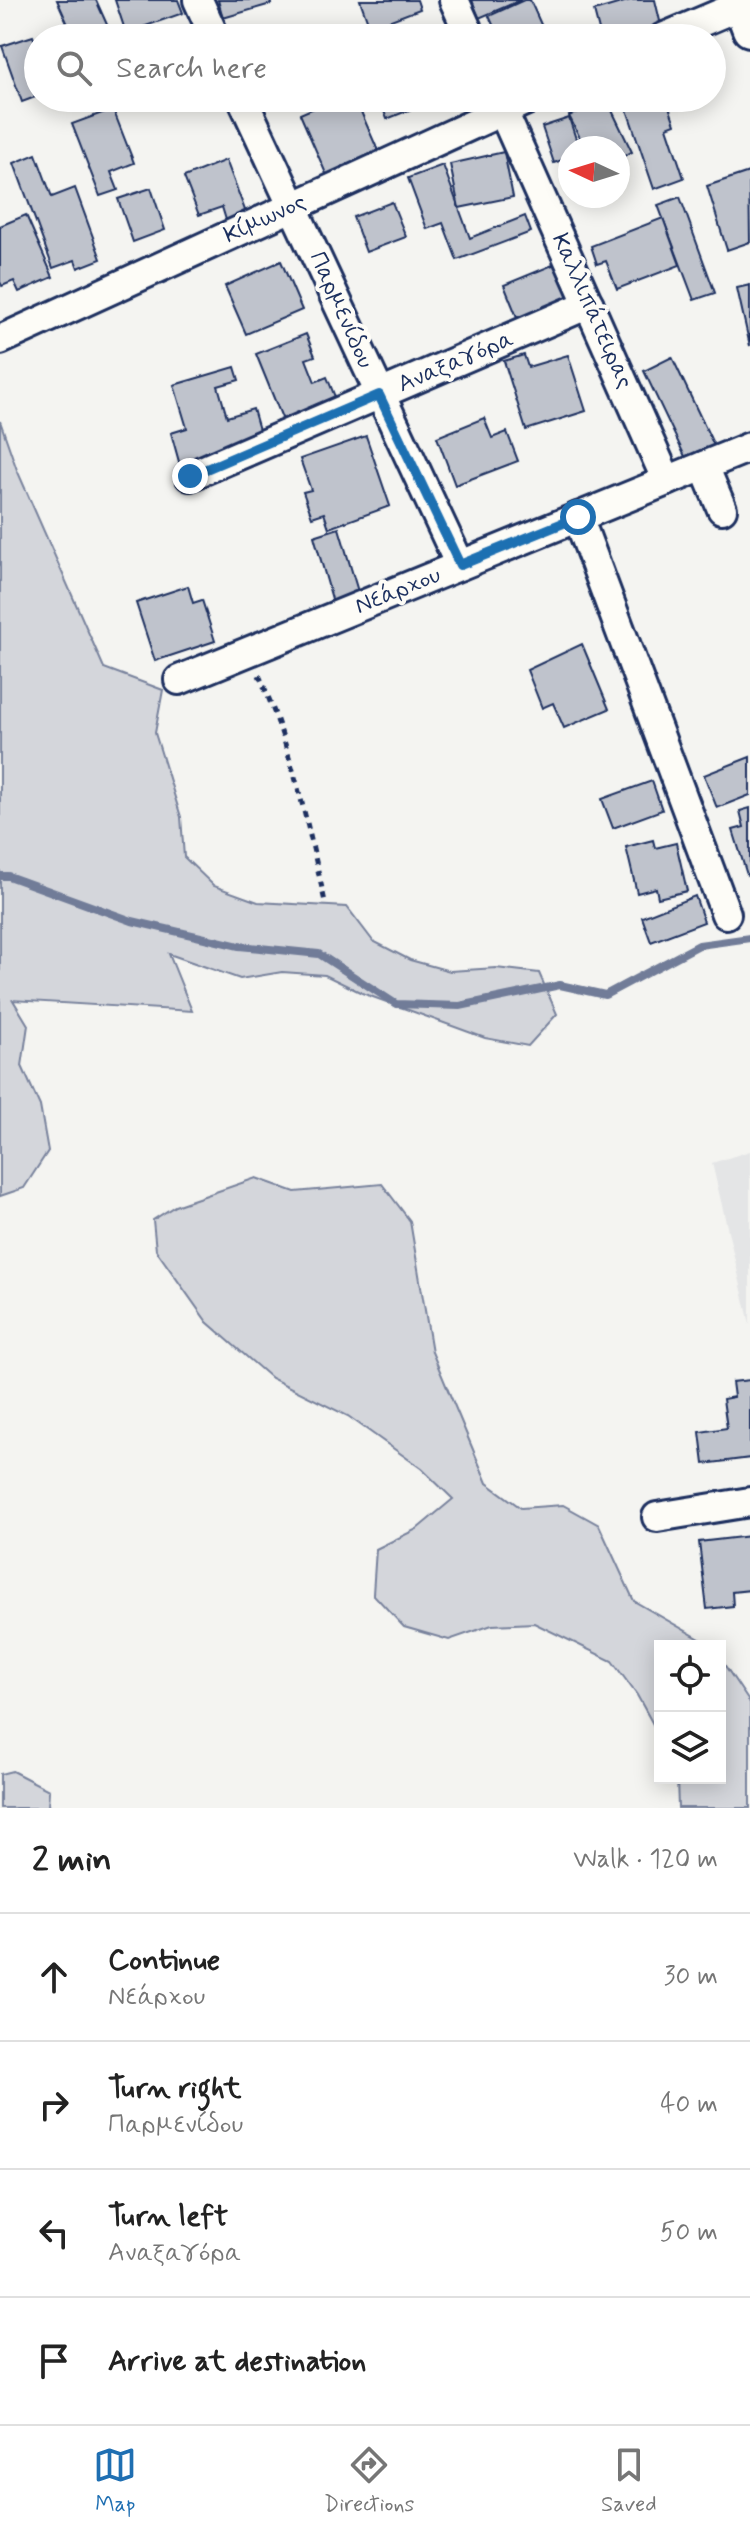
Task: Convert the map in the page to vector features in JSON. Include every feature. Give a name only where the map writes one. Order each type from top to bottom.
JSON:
[{"type":"street","points":[[198,0],[209,24]]},
{"type":"street","points":[[454,0],[465,24]]},
{"type":"street","points":[[682,24],[703,9],[743,11]]},
{"type":"street","name":"Παρμενίδου","points":[[249,112],[460,565]]},
{"type":"street","name":"Κίμωνος","points":[[0,340],[294,206],[484,112]]},
{"type":"street","name":"Καλλιπάτειρας","points":[[504,112],[667,481]]},
{"type":"street","name":"Αναξαγόρα","points":[[190,476],[589,304]]},
{"type":"street","name":"Νεάρχου","points":[[179,680],[750,447]]},
{"type":"street","points":[[704,466],[722,509]]},
{"type":"street","points":[[578,517],[726,914]]},
{"type":"street","points":[[657,1517],[750,1502]]},
{"type":"path","points":[[248,652],[273,708],[291,764],[307,818],[325,902]]},
{"type":"shaded area","points":[[0,421],[17,470],[104,668],[163,690],[155,733],[181,817],[184,857],[214,886],[258,902],[347,907],[373,941],[410,960],[450,971],[496,968],[539,973],[557,1014],[528,1046],[485,1038],[362,993],[325,975],[282,972],[240,979],[169,954],[192,1011],[13,1000],[28,1025],[22,1066],[40,1106],[48,1151],[24,1188],[0,1196]]},
{"type":"shaded area","points":[[750,1151],[750,1324],[712,1163]]},
{"type":"shaded area","points":[[256,1178],[295,1192],[382,1184],[410,1221],[432,1352],[487,1483],[521,1508],[563,1505],[599,1525],[634,1601],[702,1640],[654,1640],[654,1726],[637,1695],[612,1661],[534,1623],[492,1625],[449,1640],[404,1627],[373,1594],[376,1549],[417,1529],[453,1499],[422,1469],[348,1416],[271,1378],[207,1322],[156,1250],[153,1220],[175,1206]]},
{"type":"shaded area","points":[[726,1667],[750,1703],[750,1808],[678,1808],[677,1784],[726,1784]]},
{"type":"shaded area","points":[[12,1771],[49,1790],[48,1808],[0,1808],[0,1774]]},
{"type":"building","points":[[57,0],[96,0],[107,24],[68,24]]},
{"type":"building","points":[[115,0],[178,0],[183,13],[152,24],[123,24]]},
{"type":"building","points":[[218,0],[270,0],[271,4],[223,18]]},
{"type":"building","points":[[360,0],[417,0],[420,9],[381,24],[369,24]]},
{"type":"building","points":[[472,0],[521,0],[479,18]]},
{"type":"building","points":[[530,0],[541,24],[493,24],[489,16]]},
{"type":"building","points":[[631,0],[655,0],[661,24],[597,24],[594,11]]},
{"type":"building","points":[[24,39],[24,101],[22,102],[2,46]]},
{"type":"building","points":[[105,112],[114,112],[134,163],[111,172],[118,190],[100,196],[72,124]]},
{"type":"building","points":[[361,112],[379,153],[327,176],[300,114]]},
{"type":"building","points":[[384,112],[404,112],[387,119]]},
{"type":"building","points":[[577,112],[613,112],[624,136],[579,136],[569,116]]},
{"type":"building","points":[[628,112],[671,112],[675,124],[667,127],[684,178],[654,189]]},
{"type":"building","points":[[569,118],[575,136],[558,136],[558,162],[554,163],[542,127]]},
{"type":"building","points":[[504,152],[513,197],[459,208],[450,164]]},
{"type":"building","points":[[36,154],[52,197],[75,188],[101,259],[78,268],[75,260],[53,268],[14,163]]},
{"type":"building","points":[[226,160],[246,213],[226,220],[222,207],[199,215],[184,177]]},
{"type":"building","points":[[443,165],[470,238],[525,216],[531,232],[457,260],[443,223],[427,229],[408,178]]},
{"type":"building","points":[[749,172],[750,242],[727,250],[707,186]]},
{"type":"building","points":[[151,188],[165,230],[133,242],[118,199]]},
{"type":"building","points":[[680,197],[715,293],[694,300],[658,205]]},
{"type":"building","points":[[392,202],[406,237],[366,252],[353,217]]},
{"type":"building","points":[[26,215],[53,277],[19,292],[14,281],[2,286],[0,282],[0,226]]},
{"type":"building","points":[[663,218],[680,265],[617,289],[606,261],[597,264],[591,246]]},
{"type":"building","points":[[281,261],[302,310],[246,334],[225,286]]},
{"type":"building","points":[[555,264],[572,306],[521,327],[504,285]]},
{"type":"building","points":[[750,285],[750,346],[737,288]]},
{"type":"building","points":[[306,334],[315,356],[306,359],[315,382],[327,377],[337,402],[284,423],[256,354]]},
{"type":"building","points":[[524,355],[528,367],[568,355],[586,411],[526,430],[504,361]]},
{"type":"building","points":[[672,357],[718,454],[690,467],[644,371]]},
{"type":"building","points":[[235,367],[239,380],[218,386],[227,417],[253,409],[263,444],[181,469],[171,433],[187,428],[174,385]]},
{"type":"building","points":[[484,418],[492,438],[507,432],[518,461],[455,485],[437,437]]},
{"type":"building","points":[[366,436],[390,506],[329,528],[324,513],[312,517],[303,492],[311,490],[300,459]]},
{"type":"building","points":[[339,528],[362,605],[336,613],[314,536]]},
{"type":"building","points":[[188,586],[193,603],[202,600],[215,641],[155,661],[136,603]]},
{"type":"building","points":[[582,644],[609,709],[564,728],[553,703],[542,708],[527,670]]},
{"type":"building","points":[[750,757],[750,795],[717,808],[704,775]]},
{"type":"building","points":[[652,781],[662,810],[613,828],[602,799]]},
{"type":"building","points":[[750,808],[750,874],[747,875],[733,830],[744,827],[740,811]]},
{"type":"building","points":[[653,840],[655,848],[676,843],[687,891],[658,898],[656,888],[637,893],[626,847]]},
{"type":"building","points":[[695,896],[704,922],[651,942],[642,917]]},
{"type":"building","points":[[750,1380],[750,1458],[704,1464],[700,1432],[727,1428],[723,1399],[734,1397],[732,1382]]},
{"type":"building","points":[[750,1536],[750,1590],[732,1592],[733,1606],[707,1609],[699,1542]]},
{"type":"waterway","points":[[0,876],[8,876],[132,921],[239,946],[319,954],[396,1004],[460,1006],[560,985],[605,995],[699,945],[750,938]]},
{"type":"route","points":[[190,476],[379,395],[460,565],[578,517]]}]
